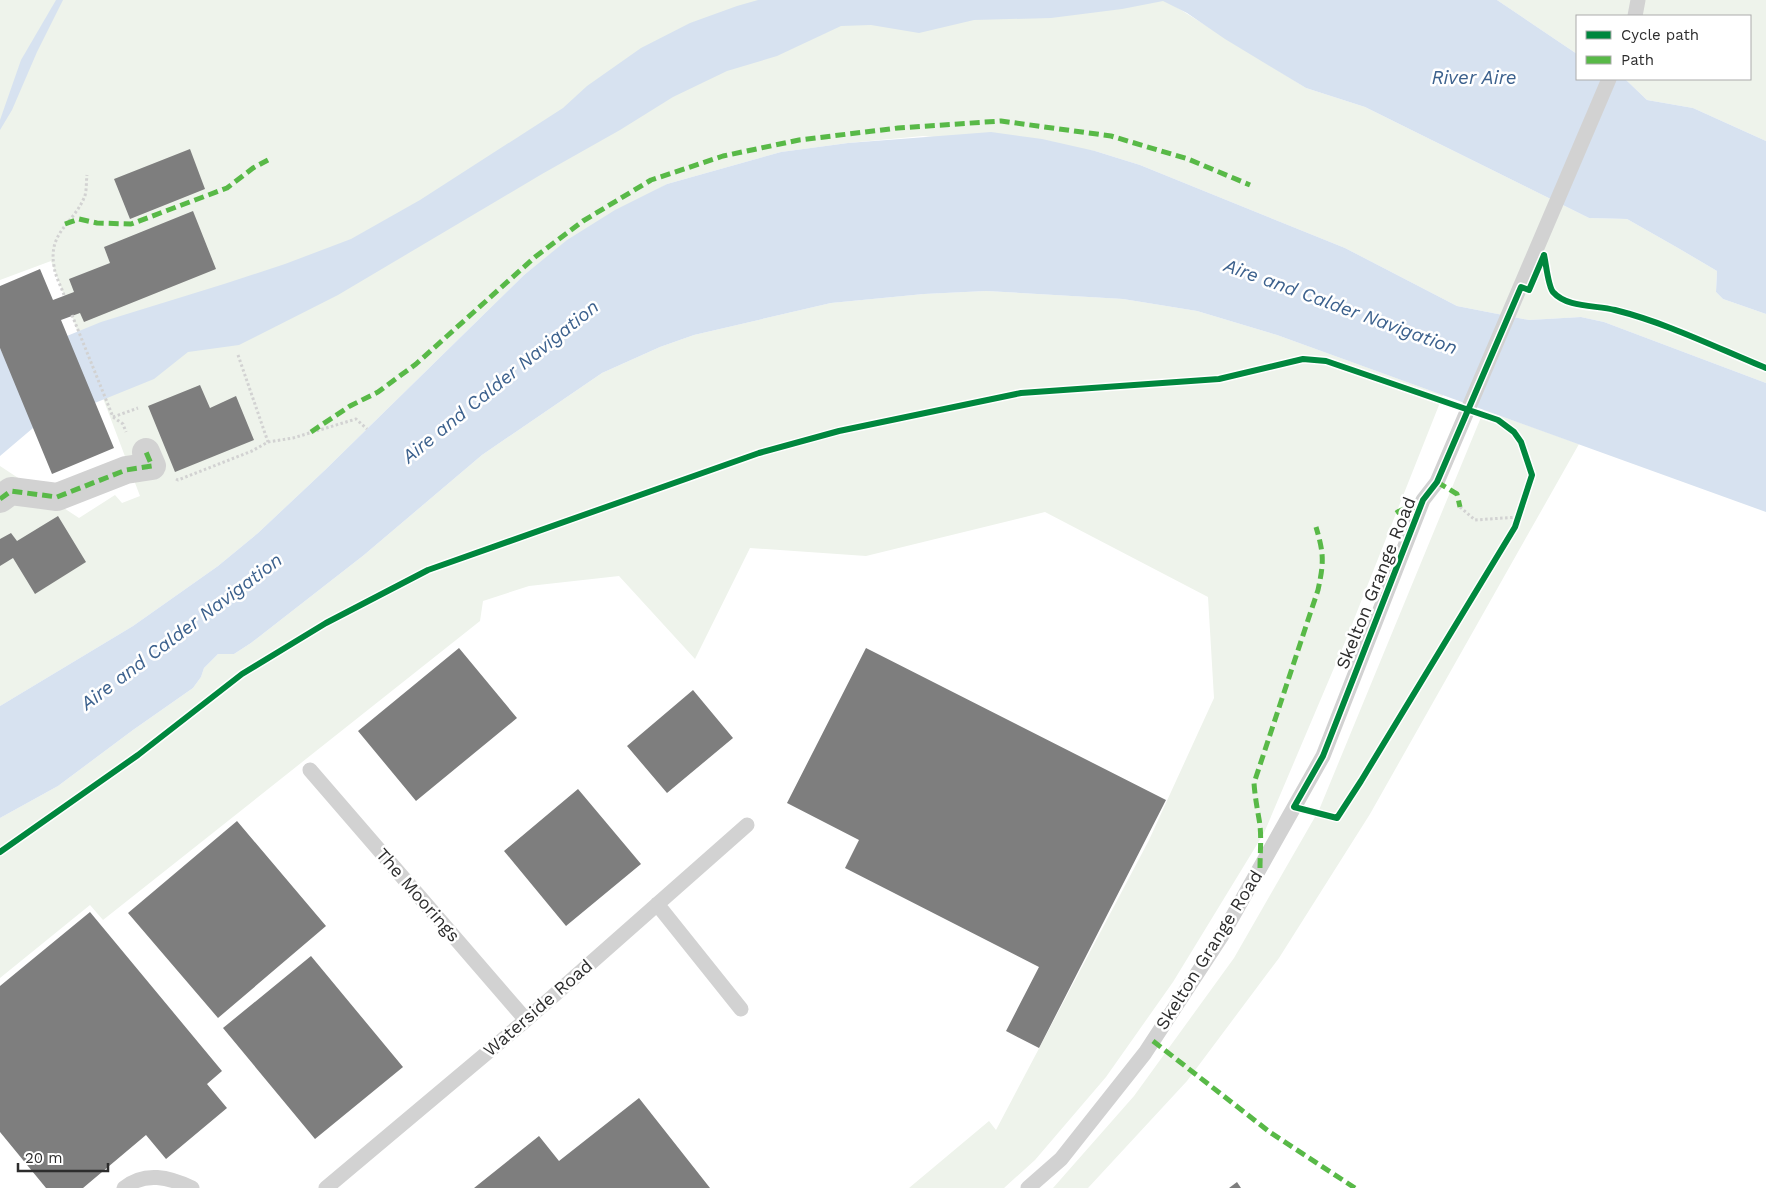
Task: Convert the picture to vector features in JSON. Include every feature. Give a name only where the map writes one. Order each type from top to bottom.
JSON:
[{"type":"street","points":[[0,499],[11,491],[58,497],[126,470],[149,458]]},
{"type":"lane","name":"Skelton Grange Road","points":[[1028,1188],[1060,1159],[1144,1053],[1221,937],[1323,756],[1424,500],[1437,482],[1609,80]]},
{"type":"lane","name":"The Moorings","points":[[310,770],[526,1020]]},
{"type":"lane","name":"Waterside Road","points":[[326,1188],[526,1020],[747,825]]},
{"type":"lane","points":[[657,904],[741,1009]]},
{"type":"lane","points":[[124,1188],[147,1177],[163,1177],[192,1188]]},
{"type":"path","points":[[64,295],[54,267],[53,252],[56,238],[77,211],[85,197],[87,175]]},
{"type":"path","points":[[72,316],[113,417],[123,424],[133,447],[178,480],[252,451],[268,442],[293,438],[356,419],[367,429]]},
{"type":"path","points":[[238,355],[268,442]]},
{"type":"path","points":[[113,417],[138,408]]},
{"type":"path","points":[[1460,507],[1475,520],[1518,517]]},
{"type":"shaded area","points":[[0,0],[1165,0],[1306,88],[1365,107],[1589,218],[1627,219],[1717,271],[1716,292],[1723,299],[1766,314],[1766,383],[1604,322],[1581,317],[1529,320],[1457,306],[1345,248],[1140,165],[1095,151],[923,136],[781,152],[667,184],[568,240],[524,275],[325,470],[258,533],[218,566],[133,626],[0,706],[0,466],[79,518],[115,495],[122,503],[140,496],[51,261],[0,280]]},
{"type":"shaded area","points":[[1497,0],[1766,0],[1766,141],[1693,108],[1647,100],[1626,80],[1751,80],[1751,15],[1576,15],[1576,53]]},
{"type":"shaded area","points":[[986,291],[1123,299],[1197,311],[1277,335],[1443,395],[1345,642],[1264,833],[1173,982],[1106,1077],[1035,1160],[1004,1188],[909,1188],[989,1121],[996,1130],[1149,840],[1214,698],[1208,597],[1045,512],[866,556],[750,548],[695,659],[619,576],[529,586],[483,601],[480,621],[103,920],[90,905],[0,978],[0,818],[58,786],[193,688],[201,677],[204,668],[218,654],[234,654],[251,643],[364,555],[482,455],[602,373],[660,347],[694,335],[831,303],[924,294]]},
{"type":"shaded area","points":[[1484,410],[1579,444],[1370,814],[1279,958],[1187,1081],[1088,1188],[1053,1188],[1134,1096],[1234,958],[1319,810]]},
{"type":"water","points":[[56,0],[63,0],[37,52],[12,110],[0,130],[0,120],[21,60]]},
{"type":"water","name":"River Aire","points":[[758,0],[1497,0],[1576,53],[1576,80],[1626,80],[1647,100],[1693,108],[1766,141],[1766,314],[1723,299],[1716,292],[1717,271],[1627,219],[1589,218],[1365,107],[1306,88],[1225,39],[1187,13],[1163,1],[1122,9],[1051,18],[974,20],[919,33],[871,25],[841,26],[777,56],[727,71],[673,97],[338,295],[239,345],[188,352],[154,379],[33,428],[0,456],[0,348],[6,361],[101,322],[285,264],[351,239],[420,200],[563,108],[587,86],[641,48],[690,23]]},
{"type":"water","name":"Aire and Calder Navigation","points":[[991,132],[1042,139],[1095,151],[1140,165],[1345,248],[1457,306],[1529,320],[1581,317],[1604,322],[1766,383],[1766,512],[1277,335],[1197,311],[1123,299],[986,291],[924,294],[831,303],[694,335],[660,347],[602,373],[482,455],[364,555],[251,643],[234,654],[218,654],[204,668],[201,677],[193,688],[58,786],[0,818],[0,706],[133,626],[218,566],[258,533],[325,470],[524,275],[567,240],[615,210],[667,184],[781,152],[848,143]]},
{"type":"building","points":[[190,149],[205,189],[130,219],[114,179]]},
{"type":"building","points":[[193,211],[216,269],[84,322],[80,313],[61,320],[114,448],[52,474],[0,348],[0,286],[40,269],[53,300],[74,292],[69,279],[110,263],[104,247]]},
{"type":"building","points":[[200,385],[210,408],[236,396],[254,440],[175,472],[148,406]]},
{"type":"building","points":[[58,516],[86,562],[35,594],[13,558],[0,566],[0,539],[11,533],[17,541]]},
{"type":"building","points":[[459,648],[517,718],[416,801],[358,731]]},
{"type":"building","points":[[866,648],[1166,800],[1039,1048],[1006,1031],[1039,967],[845,868],[859,840],[787,803]]},
{"type":"building","points":[[693,690],[733,738],[667,793],[627,746]]},
{"type":"building","points":[[578,789],[641,864],[566,926],[504,851]]},
{"type":"building","points":[[237,821],[326,926],[218,1018],[128,913]]},
{"type":"building","points":[[90,912],[222,1071],[207,1084],[227,1108],[166,1159],[146,1135],[83,1188],[46,1188],[0,1132],[0,986]]},
{"type":"building","points":[[311,956],[403,1067],[315,1139],[223,1028]]},
{"type":"building","points":[[639,1098],[710,1188],[474,1188],[539,1136],[559,1161]]},
{"type":"building","points":[[1237,1182],[1241,1188],[1229,1188]]},
{"type":"marked path","points":[[311,432],[350,406],[378,392],[416,364],[535,257],[583,221],[651,180],[723,156],[799,140],[898,128],[1001,121],[1111,136],[1188,159],[1250,185]]},
{"type":"marked path","points":[[65,224],[79,219],[97,223],[131,224],[227,188],[253,168],[268,160]]},
{"type":"marked path","points":[[0,499],[11,491],[57,497],[126,470],[152,466],[146,452]]},
{"type":"marked path","points":[[1437,482],[1457,494],[1460,507]]},
{"type":"marked path","points":[[1396,513],[1407,508],[1420,509]]},
{"type":"marked path","points":[[1260,868],[1260,831],[1254,783],[1318,590],[1322,558],[1321,544],[1316,527]]},
{"type":"marked path","points":[[1153,1041],[1271,1133],[1355,1188]]},
{"type":"cycle path","points":[[1544,255],[1551,289],[1566,301],[1634,315],[1692,336],[1766,368]]},
{"type":"cycle path","points":[[0,852],[138,755],[242,674],[326,623],[428,570],[759,453],[839,431],[1021,393],[1219,379],[1303,359],[1326,361],[1498,420],[1514,432],[1521,442],[1532,475],[1515,527],[1337,818],[1294,807],[1323,756],[1423,500],[1437,482],[1521,287],[1529,290],[1544,255]]}]
